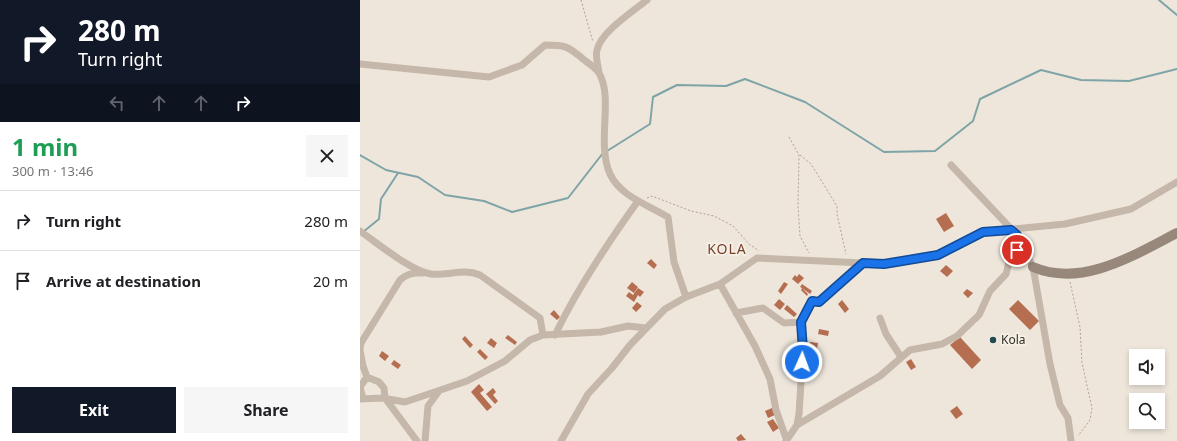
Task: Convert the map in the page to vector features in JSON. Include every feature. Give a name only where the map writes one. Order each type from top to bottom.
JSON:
[{"type":"street","points":[[645,1],[608,32],[601,40],[596,51],[599,72],[604,87],[603,154],[611,176],[623,192],[638,201],[644,202],[668,217],[674,262],[686,297]]},
{"type":"street","points":[[360,64],[489,77],[522,65],[545,45],[564,45],[599,72]]},
{"type":"street","points":[[951,165],[1017,235],[1032,267],[1050,364],[1060,405],[1068,418],[1073,440]]},
{"type":"street","points":[[561,441],[588,394],[664,309],[686,297],[720,284],[757,258],[884,264],[938,255],[983,232],[1065,224],[1131,209],[1177,182]]},
{"type":"street","points":[[555,335],[570,303],[600,254],[638,201]]},
{"type":"street","points":[[360,231],[402,260],[430,274]]},
{"type":"street","points":[[1032,267],[1046,273],[1068,274],[1116,263],[1177,233]]},
{"type":"street","points":[[797,424],[880,376],[910,350],[942,344],[957,336],[979,315],[990,291],[1006,274],[1010,258],[1018,250],[1017,235]]},
{"type":"street","points":[[787,441],[797,424],[801,390],[800,374],[803,350],[801,322],[812,301],[819,302],[863,263]]},
{"type":"street","points":[[417,441],[385,398],[384,388],[380,382],[368,377],[363,366],[360,349],[361,343],[400,280],[406,274],[415,272],[444,274],[463,271],[480,275],[540,318],[543,334]]},
{"type":"street","points":[[720,284],[770,379],[776,410],[787,441]]},
{"type":"street","points":[[736,313],[763,308],[784,323],[801,322]]},
{"type":"street","points":[[880,318],[886,334],[901,358]]},
{"type":"street","points":[[368,377],[360,387],[361,399],[385,398],[405,402],[467,381],[505,362],[530,340],[543,334],[555,335],[601,332],[628,326],[646,328]]},
{"type":"street","points":[[425,441],[428,406],[439,391]]},
{"type":"path","points":[[581,0],[596,51]]},
{"type":"path","points":[[789,137],[799,155],[811,164],[837,206],[837,214],[848,262]]},
{"type":"path","points":[[799,155],[798,206],[800,236],[813,261]]},
{"type":"path","points":[[638,201],[652,196],[691,211],[714,216],[733,226],[749,244],[760,251]]},
{"type":"path","points":[[1068,274],[1080,327],[1082,363],[1092,408],[1090,420],[1083,432],[1073,440]]},
{"type":"building","points":[[946,213],[954,226],[944,232],[936,219]]},
{"type":"building","points":[[651,259],[657,265],[654,269],[647,263]]},
{"type":"building","points":[[946,265],[953,271],[947,277],[940,271]]},
{"type":"building","points":[[799,274],[804,278],[798,284],[792,279],[795,275],[797,277]]},
{"type":"building","points":[[632,282],[638,287],[634,293],[627,288]]},
{"type":"building","points":[[784,282],[788,284],[781,294],[778,291]]},
{"type":"building","points":[[802,284],[812,291],[810,294],[800,287]]},
{"type":"building","points":[[638,288],[644,292],[640,297],[638,295],[634,302],[626,296],[629,292],[633,295]]},
{"type":"building","points":[[802,288],[808,294],[807,296],[801,290]]},
{"type":"building","points":[[967,289],[973,293],[968,298],[963,293]]},
{"type":"building","points":[[779,299],[785,304],[780,310],[774,305]]},
{"type":"building","points":[[842,300],[849,309],[845,313],[838,304]]},
{"type":"building","points":[[1018,300],[1039,321],[1030,330],[1009,309]]},
{"type":"building","points":[[637,302],[642,306],[636,312],[632,308]]},
{"type":"building","points":[[787,305],[797,314],[794,317],[784,309]]},
{"type":"building","points":[[554,310],[560,317],[557,320],[550,314]]},
{"type":"building","points":[[819,329],[829,331],[828,336],[818,334]]},
{"type":"building","points":[[508,335],[517,342],[515,345],[505,338]]},
{"type":"building","points":[[465,336],[473,345],[470,348],[462,339]]},
{"type":"building","points":[[960,337],[981,360],[972,369],[950,345]]},
{"type":"building","points":[[491,338],[497,343],[494,348],[487,343]]},
{"type":"building","points":[[810,342],[818,343],[817,349],[809,347]]},
{"type":"building","points":[[480,349],[488,357],[485,360],[477,352]]},
{"type":"building","points":[[382,351],[389,356],[385,361],[379,356]]},
{"type":"building","points":[[911,359],[916,367],[911,370],[906,362]]},
{"type":"building","points":[[394,360],[401,365],[398,369],[391,364]]},
{"type":"building","points":[[479,384],[484,390],[480,393],[492,407],[487,411],[471,392]]},
{"type":"building","points":[[493,388],[496,392],[493,395],[498,401],[495,404],[486,394]]},
{"type":"building","points":[[957,406],[963,414],[956,419],[950,411]]},
{"type":"building","points":[[772,408],[775,415],[768,418],[765,411]]},
{"type":"building","points":[[773,419],[779,428],[773,432],[767,422]]},
{"type":"building","points":[[741,434],[746,440],[738,441],[736,438]]},
{"type":"waterway","points":[[1159,0],[1177,15]]},
{"type":"waterway","points":[[607,151],[650,124],[653,97],[677,85],[726,86],[745,79],[805,102],[884,152],[935,151],[973,121],[980,99],[1041,70],[1081,80],[1129,81],[1177,69]]},
{"type":"waterway","points":[[360,155],[386,170],[418,177],[445,195],[484,201],[512,212],[568,198],[603,153]]},
{"type":"waterway","points":[[363,232],[379,219],[381,199],[398,173]]},
{"type":"place","name":"Kola","points":[[993,340]]},
{"type":"district","name":"KOLA","points":[[727,249]]},
{"type":"route","points":[[802,362],[803,350],[801,322],[812,301],[819,302],[863,263],[884,264],[938,255],[983,232],[1011,230],[1017,235],[1017,250]]}]
